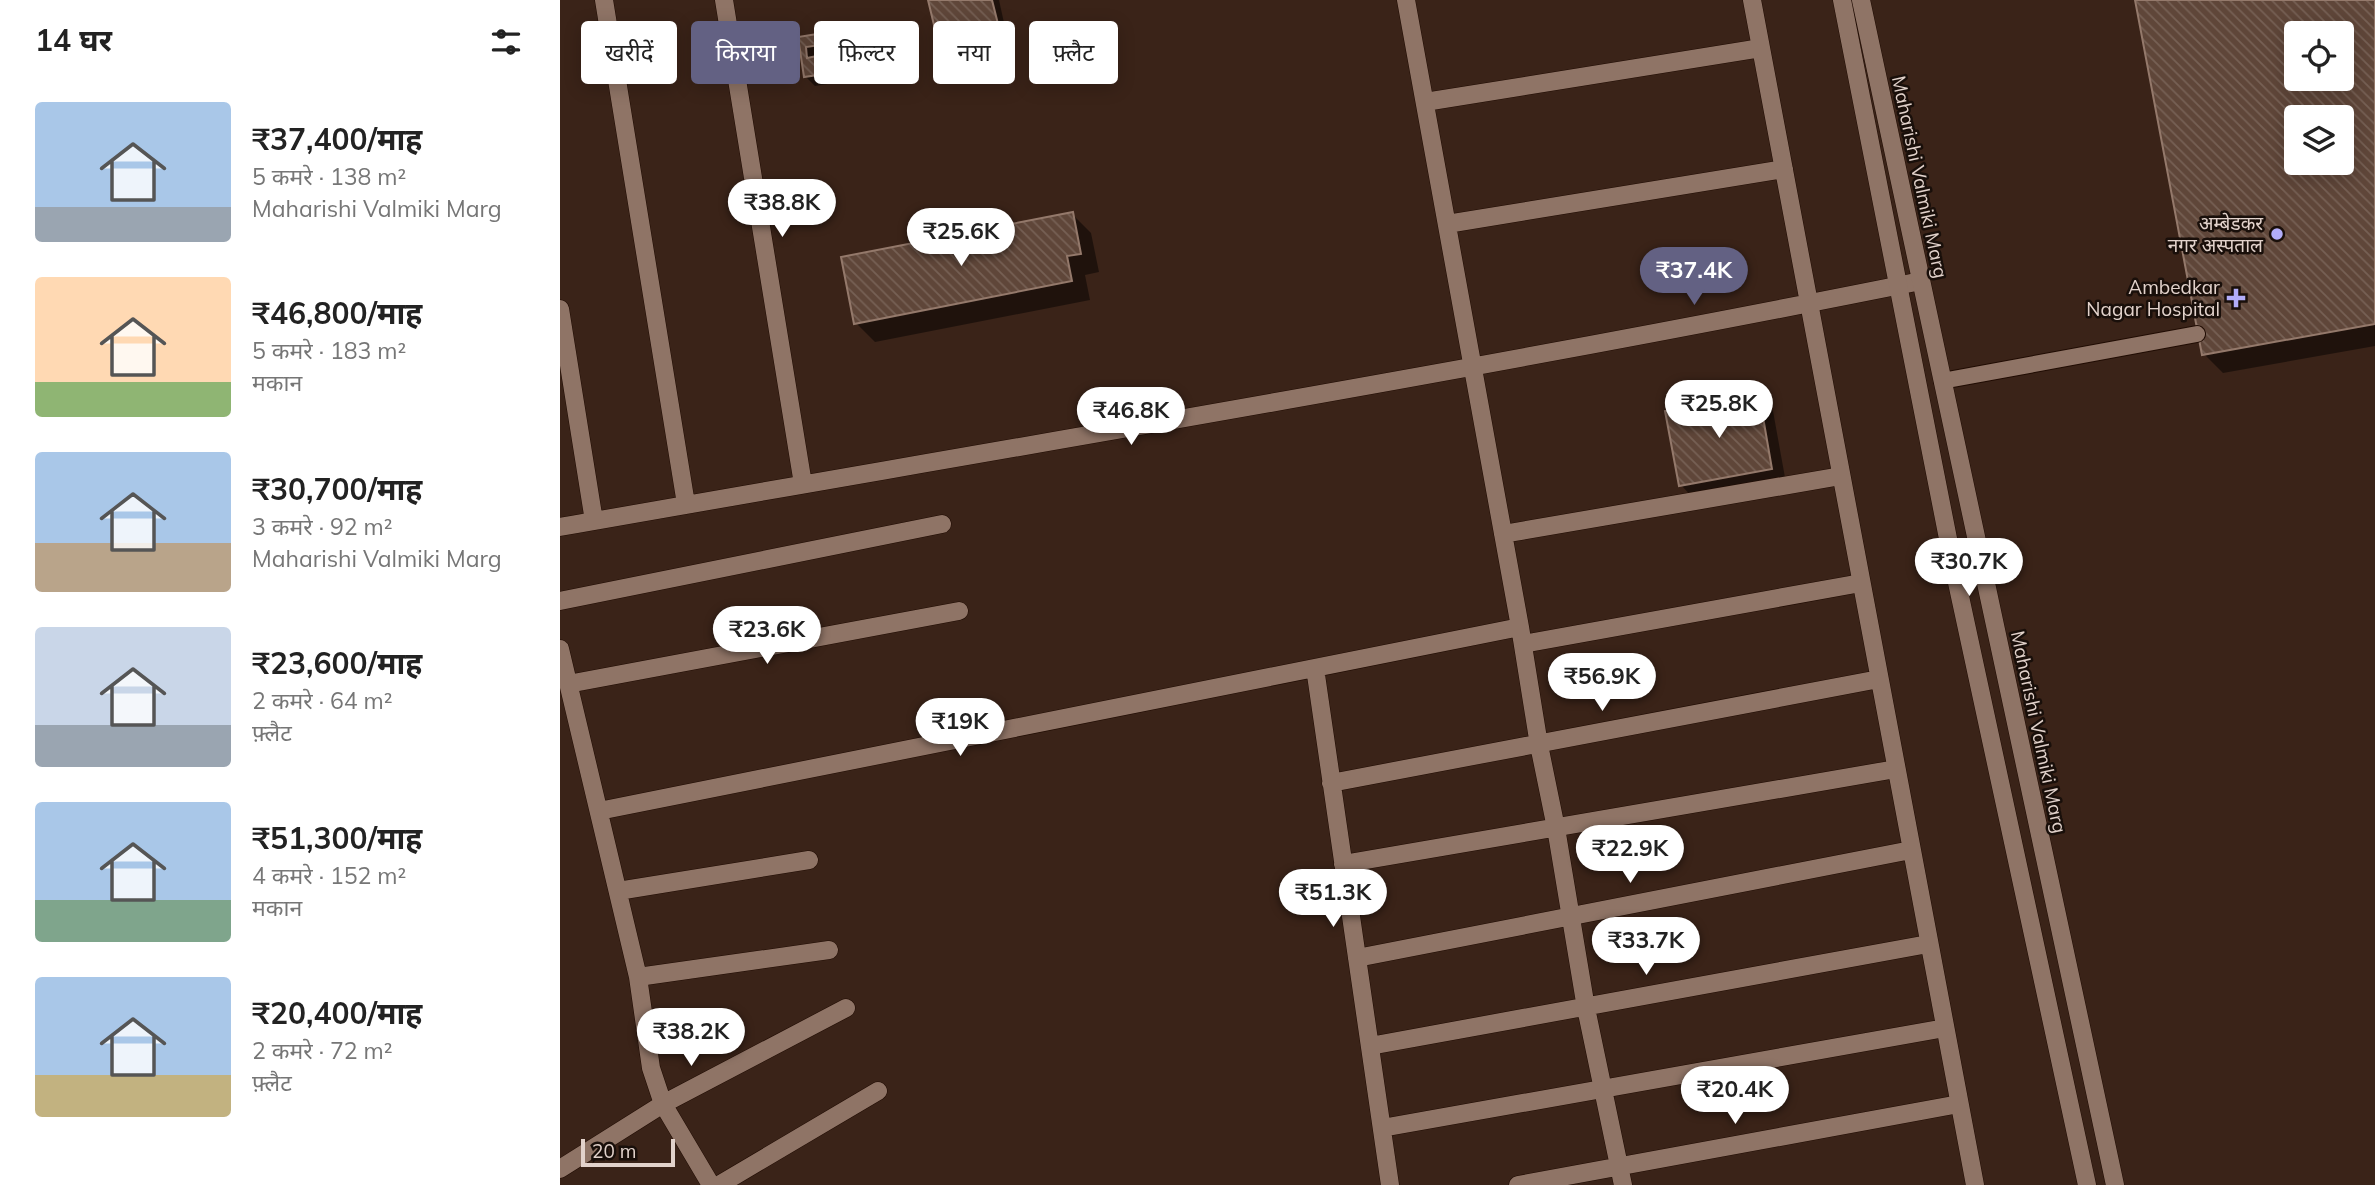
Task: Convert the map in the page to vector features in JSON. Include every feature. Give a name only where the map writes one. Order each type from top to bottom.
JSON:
[{"type":"street","points":[[604,0],[686,504]]},
{"type":"street","points":[[724,0],[803,484]]},
{"type":"street","points":[[1406,0],[1522,636],[1586,1008],[1623,1185]]},
{"type":"street","points":[[1752,0],[1975,1185]]},
{"type":"street","points":[[1842,0],[1953,564],[2087,1185]]},
{"type":"street","name":"Maharishi Valmiki Marg","points":[[1861,0],[2115,1185]]},
{"type":"street","points":[[1425,102],[1761,48]]},
{"type":"street","points":[[1447,224],[1784,169]]},
{"type":"street","points":[[560,527],[1473,368],[1921,281]]},
{"type":"street","points":[[560,309],[594,521]]},
{"type":"street","points":[[1503,534],[1841,476]]},
{"type":"street","points":[[560,601],[942,524]]},
{"type":"street","points":[[598,811],[1315,668],[1861,583]]},
{"type":"street","points":[[568,684],[959,611]]},
{"type":"street","points":[[560,649],[638,977],[651,1068],[663,1104],[711,1185]]},
{"type":"street","points":[[1315,668],[1390,1185]]},
{"type":"street","points":[[1331,783],[1879,679]]},
{"type":"street","points":[[1343,864],[1896,769]]},
{"type":"street","points":[[1357,958],[1911,850]]},
{"type":"street","points":[[618,891],[809,860]]},
{"type":"street","points":[[1370,1046],[1928,944]]},
{"type":"street","points":[[638,977],[829,950]]},
{"type":"street","points":[[560,1169],[663,1104],[846,1007]]},
{"type":"street","points":[[1382,1129],[1945,1028]]},
{"type":"street","points":[[719,1185],[878,1091]]},
{"type":"street","points":[[1518,1185],[1959,1104]]},
{"type":"lane","points":[[1942,381],[2197,334]]},
{"type":"building","points":[[928,0],[992,0],[997,21],[933,21]]},
{"type":"building","name":"अम्बेडकर नगर अस्पताल","points":[[2135,0],[2375,0],[2375,324],[2202,355]]},
{"type":"building","points":[[814,34],[814,46],[806,47],[807,58],[814,57],[814,76],[804,77],[800,37]]},
{"type":"building","points":[[1073,212],[1081,254],[1067,256],[1072,281],[854,324],[841,257]]},
{"type":"building","points":[[1759,394],[1772,469],[1679,486],[1665,411]]},
{"type":"place","name":"अम्बेडकर नगर अस्पताल","points":[[2277,234]]},
{"type":"place","name":"Ambedkar Nagar Hospital","points":[[2236,298]]}]
